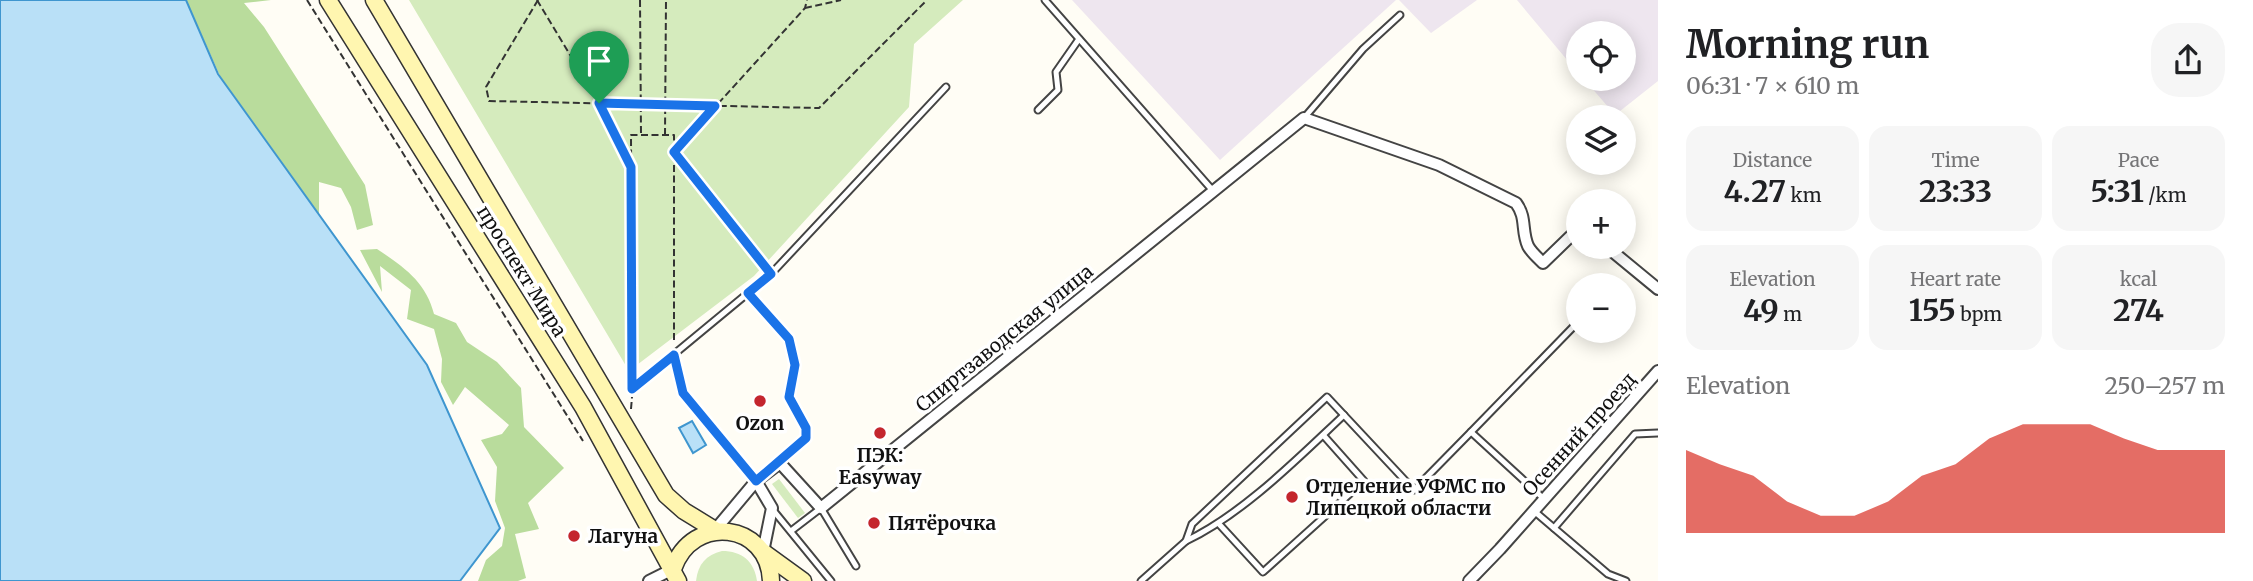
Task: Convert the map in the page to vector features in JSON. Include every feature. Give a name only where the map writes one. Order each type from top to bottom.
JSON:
[{"type":"main road","name":"проспект Мира","points":[[328,0],[583,407],[675,575]]},
{"type":"main road","name":"проспект Мира","points":[[374,0],[666,495],[684,511],[715,530],[741,536],[803,581]]},
{"type":"main road","points":[[675,575],[687,545],[703,534],[715,530]]},
{"type":"main road","points":[[763,552],[770,567],[771,581]]},
{"type":"street","points":[[1304,118],[1438,165],[1516,203],[1524,214],[1529,248],[1543,263],[1566,241]]},
{"type":"street","name":"Спиртзаводская улица","points":[[821,508],[1304,118]]},
{"type":"street","points":[[1621,259],[1658,289]]},
{"type":"street","name":"Осенний проезд","points":[[1469,581],[1658,371]]},
{"type":"street","points":[[715,530],[756,481],[780,463],[821,508]]},
{"type":"street","points":[[756,481],[772,508],[763,552]]},
{"type":"street","points":[[649,581],[675,575]]},
{"type":"lane","points":[[1045,0],[1214,192]]},
{"type":"lane","points":[[1304,118],[1363,49],[1400,15]]},
{"type":"lane","points":[[1038,110],[1058,90],[1056,72],[1079,39]]},
{"type":"lane","points":[[632,389],[771,274],[946,87]]},
{"type":"lane","points":[[748,293],[789,339],[795,365],[789,397],[806,428],[806,438],[780,463]]},
{"type":"lane","points":[[1186,541],[1192,524],[1327,397],[1414,490],[1566,334]]},
{"type":"lane","points":[[674,355],[683,393],[756,481]]},
{"type":"lane","points":[[1141,581],[1186,541],[1219,524],[1324,436],[1344,415]]},
{"type":"lane","points":[[1471,432],[1544,499]]},
{"type":"lane","points":[[1554,528],[1635,434],[1658,433]]},
{"type":"lane","points":[[1219,524],[1263,572],[1364,481],[1324,436]]},
{"type":"lane","points":[[772,508],[831,581]]},
{"type":"lane","points":[[791,531],[821,508],[856,566]]},
{"type":"lane","points":[[1534,510],[1608,574],[1626,581]]},
{"type":"path","points":[[307,0],[583,441]]},
{"type":"path","points":[[631,167],[599,103],[537,0],[486,87],[489,101],[599,103],[819,108],[927,0]]},
{"type":"path","points":[[640,0],[641,135]]},
{"type":"path","points":[[665,135],[666,0]]},
{"type":"path","points":[[674,152],[805,8],[807,0]]},
{"type":"path","points":[[805,8],[841,0]]},
{"type":"path","points":[[631,413],[631,135],[674,135],[674,355]]},
{"type":"path","points":[[674,152],[771,274]]},
{"type":"shaded area","points":[[1072,0],[1396,0],[1220,160]]},
{"type":"shaded area","points":[[1399,0],[1477,0],[1431,33]]},
{"type":"shaded area","points":[[1517,0],[1658,0],[1658,81],[1628,105],[1606,105],[1594,91],[1636,91],[1636,21],[1566,21],[1566,59]]},
{"type":"green space","points":[[186,0],[271,0],[244,3],[264,27],[365,185],[373,225],[357,230],[351,207],[341,188],[319,182],[319,214],[220,76]]},
{"type":"green space","points":[[409,0],[963,0],[914,44],[909,107],[754,276],[629,371]]},
{"type":"green space","points":[[377,249],[413,276],[426,293],[434,314],[456,323],[467,342],[497,362],[521,388],[524,427],[564,468],[528,503],[539,529],[515,534],[526,578],[518,581],[478,581],[486,560],[502,546],[505,528],[495,501],[497,467],[481,440],[502,434],[509,425],[465,387],[453,405],[441,382],[442,359],[434,329],[407,319],[411,290],[380,266],[382,292],[360,250]]},
{"type":"green space","points":[[779,479],[805,513],[798,518],[772,484]]},
{"type":"green space","points":[[722,551],[746,558],[757,581],[696,581],[704,561]]},
{"type":"water","points":[[0,0],[186,0],[218,74],[427,365],[500,528],[460,581],[0,581]]},
{"type":"water","points":[[692,421],[706,445],[693,453],[679,428]]},
{"type":"place","name":"Ozon","points":[[760,401]]},
{"type":"place","name":"ПЭК: Easyway","points":[[880,433]]},
{"type":"place","name":"Отделение УФМС по Липецкой области","points":[[1292,497]]},
{"type":"place","name":"Пятёрочка","points":[[874,523]]},
{"type":"place","name":"Лагуна","points":[[574,536]]},
{"type":"route","points":[[599,103],[715,106],[674,152],[771,274],[748,293],[789,339],[795,365],[789,397],[806,428],[806,438],[756,481],[683,393],[674,355],[632,389],[631,167],[599,103]]}]
